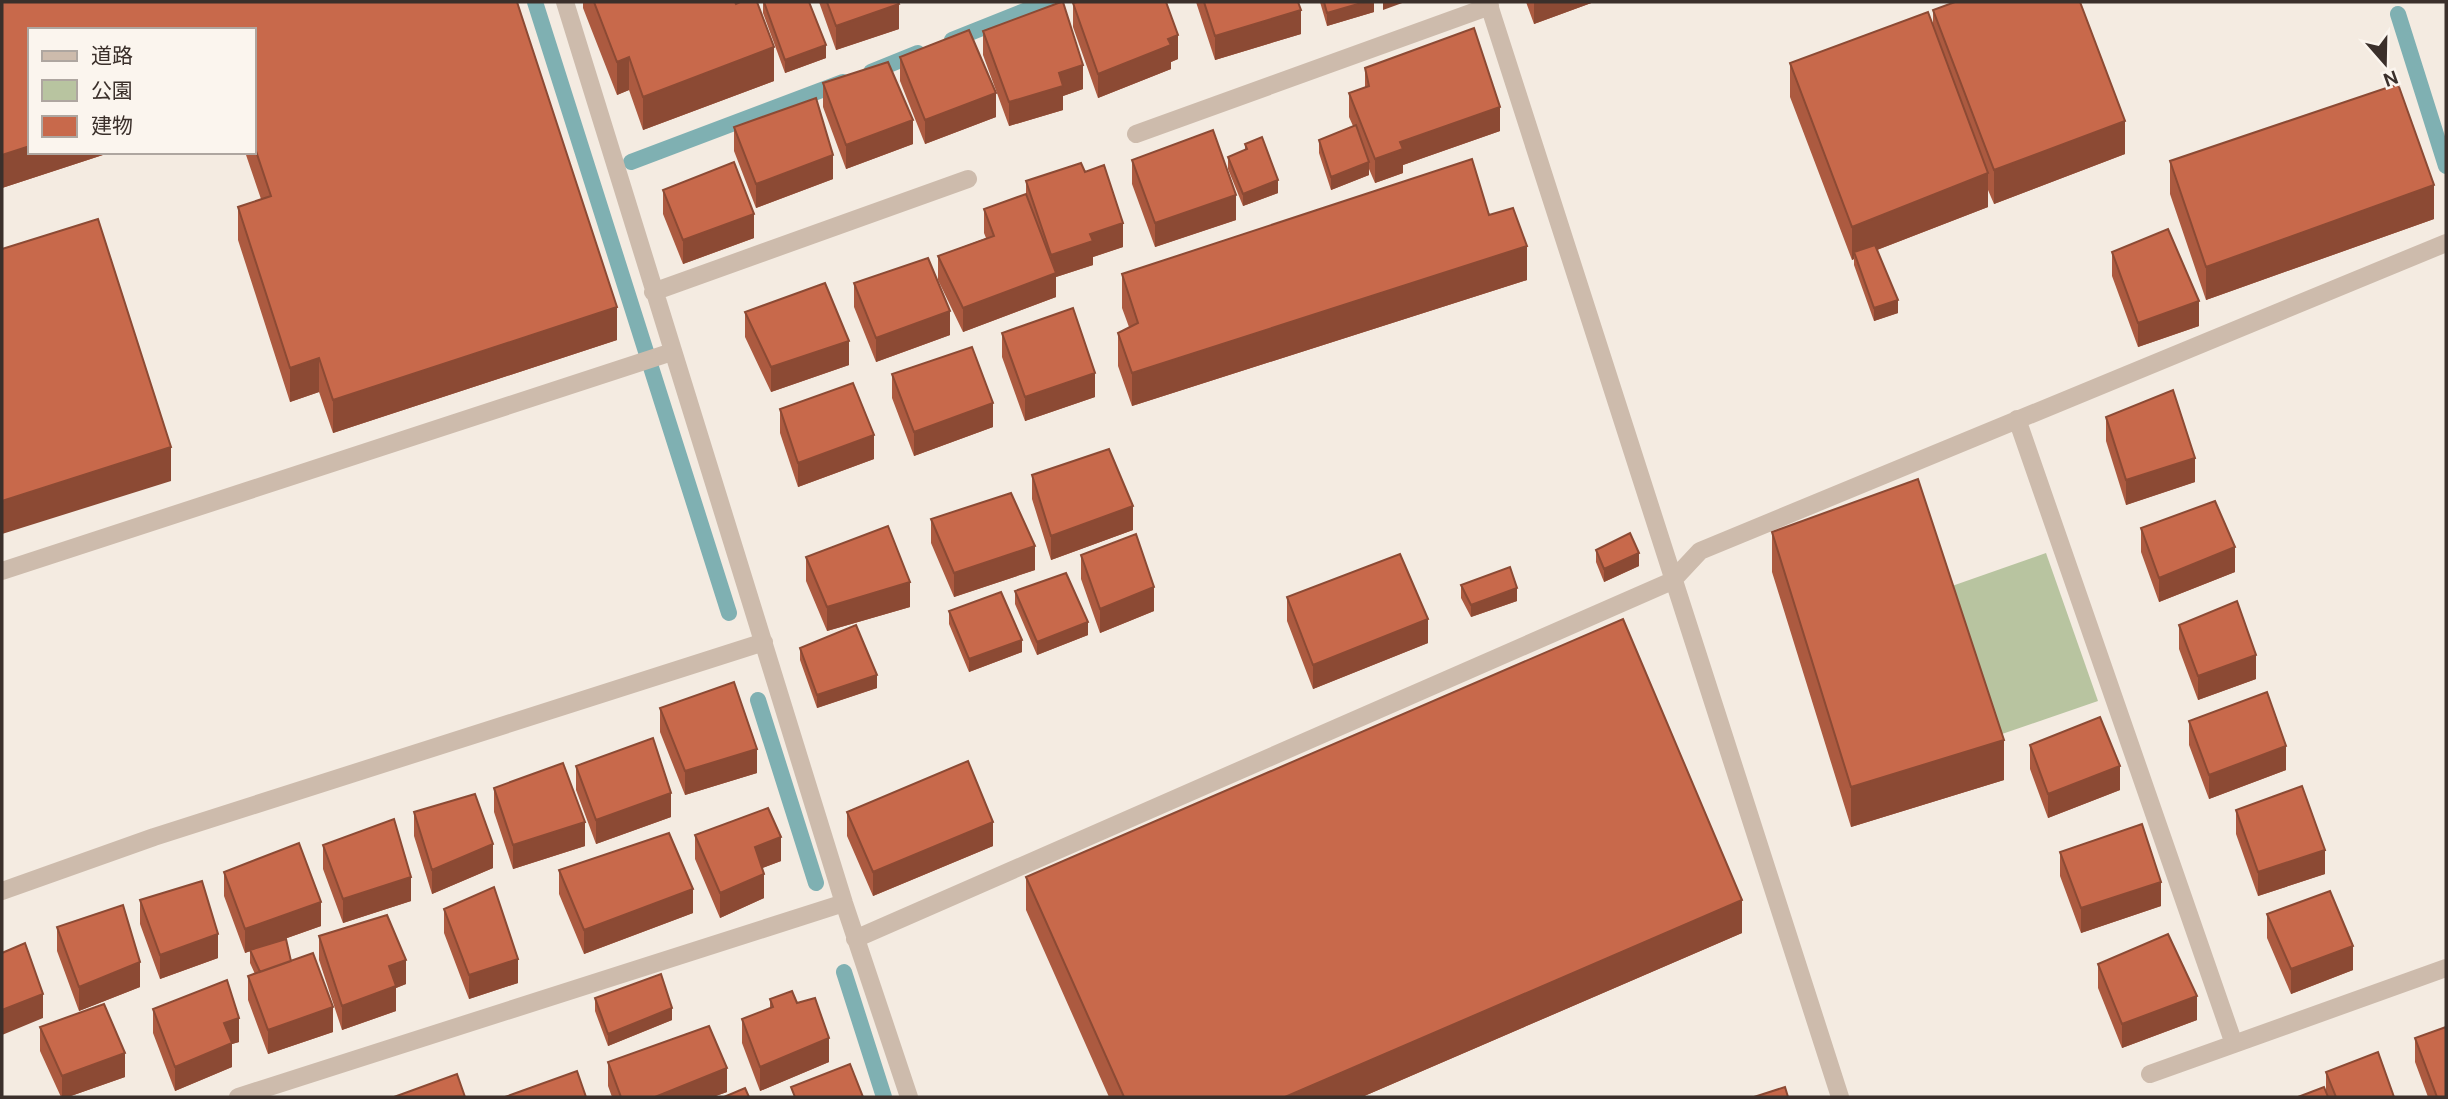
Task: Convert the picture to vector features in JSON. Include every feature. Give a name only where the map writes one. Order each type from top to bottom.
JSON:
[{"type":"street","points":[[565,2],[653,292],[664,355],[764,642],[855,939],[909,1097]]},
{"type":"street","points":[[1136,134],[1489,4],[1672,581],[1840,1097]]},
{"type":"street","points":[[653,292],[968,179]]},
{"type":"street","points":[[855,939],[1672,581],[1700,551],[2446,243]]},
{"type":"street","points":[[2,571],[664,355]]},
{"type":"street","points":[[2017,419],[2234,1044]]},
{"type":"street","points":[[2,891],[154,837],[764,642]]},
{"type":"street","points":[[238,1097],[844,903]]},
{"type":"street","points":[[2150,1074],[2446,968]]},
{"type":"green space","points":[[2046,553],[2098,701],[2002,734],[1952,586]]},
{"type":"building","points":[[2,2],[517,2],[617,307],[333,400],[319,358],[290,368],[238,207],[271,196],[256,151],[256,28],[28,28],[28,147],[2,155]]},
{"type":"building","points":[[594,2],[757,2],[774,47],[643,97],[629,57],[617,62]]},
{"type":"building","points":[[764,2],[809,2],[826,45],[785,60]]},
{"type":"building","points":[[827,2],[898,2],[899,4],[836,26]]},
{"type":"building","points":[[1061,2],[1083,65],[1059,73],[1063,86],[1009,102],[983,31]]},
{"type":"building","points":[[1166,2],[1178,35],[1168,39],[1171,45],[1098,74],[1073,3]]},
{"type":"building","points":[[1204,2],[1298,2],[1301,10],[1215,36]]},
{"type":"building","points":[[1324,2],[1365,2],[1327,13]]},
{"type":"building","points":[[1955,2],[2080,2],[2125,121],[1994,170],[1933,10]]},
{"type":"building","points":[[1928,12],[1988,173],[1852,227],[1790,63]]},
{"type":"building","points":[[1474,28],[1500,107],[1400,142],[1403,149],[1375,159],[1349,93],[1369,86],[1365,68]]},
{"type":"building","points":[[969,30],[996,93],[925,120],[900,57]]},
{"type":"building","points":[[888,62],[913,120],[846,145],[823,83]]},
{"type":"building","points":[[2398,84],[2434,185],[2206,267],[2170,161]]},
{"type":"building","points":[[816,98],[833,155],[756,184],[734,127]]},
{"type":"building","points":[[1356,125],[1369,162],[1331,177],[1319,140]]},
{"type":"building","points":[[1213,130],[1236,195],[1155,223],[1132,160]]},
{"type":"building","points":[[1262,137],[1278,180],[1243,194],[1228,157],[1247,149],[1245,144]]},
{"type":"building","points":[[1472,159],[1489,215],[1513,208],[1527,246],[1132,373],[1118,333],[1138,323],[1122,274]]},
{"type":"building","points":[[734,162],[754,214],[683,240],[663,190]]},
{"type":"building","points":[[1081,163],[1085,172],[1104,165],[1123,223],[1090,234],[1093,241],[1051,255],[1026,181]]},
{"type":"building","points":[[1026,194],[1056,273],[963,308],[938,256],[994,236],[984,209]]},
{"type":"building","points":[[98,219],[171,447],[2,501],[2,249]]},
{"type":"building","points":[[2168,229],[2199,301],[2138,323],[2112,252]]},
{"type":"building","points":[[1875,245],[1898,300],[1874,308],[1854,252]]},
{"type":"building","points":[[928,258],[950,311],[876,338],[854,283]]},
{"type":"building","points":[[825,283],[849,341],[771,367],[745,312]]},
{"type":"building","points":[[1073,308],[1095,373],[1025,397],[1002,333]]},
{"type":"building","points":[[972,347],[993,403],[914,432],[892,374]]},
{"type":"building","points":[[853,383],[874,435],[798,463],[780,409]]},
{"type":"building","points":[[2173,390],[2195,458],[2126,480],[2106,417]]},
{"type":"building","points":[[1109,449],[1133,506],[1051,536],[1032,475]]},
{"type":"building","points":[[1918,479],[2004,740],[1851,787],[1772,532]]},
{"type":"building","points":[[1011,493],[1035,546],[954,573],[931,519]]},
{"type":"building","points":[[2215,501],[2235,547],[2159,578],[2141,528]]},
{"type":"building","points":[[888,526],[910,582],[827,607],[806,557]]},
{"type":"building","points":[[1630,533],[1639,553],[1604,569],[1596,550]]},
{"type":"building","points":[[1136,534],[1154,587],[1100,609],[1081,555]]},
{"type":"building","points":[[1400,554],[1428,619],[1313,665],[1287,597]]},
{"type":"building","points":[[1510,567],[1517,588],[1471,605],[1461,585]]},
{"type":"building","points":[[1066,573],[1088,622],[1037,642],[1015,591]]},
{"type":"building","points":[[1001,592],[1022,640],[969,659],[949,611]]},
{"type":"building","points":[[2237,601],[2256,655],[2198,676],[2179,625]]},
{"type":"building","points":[[1623,619],[1742,900],[1285,1097],[1124,1097],[1026,877]]},
{"type":"building","points":[[856,625],[877,675],[817,695],[800,648]]},
{"type":"building","points":[[734,682],[757,749],[685,771],[660,708]]},
{"type":"building","points":[[2267,692],[2286,746],[2209,775],[2189,721]]},
{"type":"building","points":[[2100,717],[2120,766],[2048,794],[2030,745]]},
{"type":"building","points":[[653,738],[671,793],[596,820],[576,766]]},
{"type":"building","points":[[968,761],[993,822],[873,872],[847,812]]},
{"type":"building","points":[[563,763],[585,822],[513,845],[494,788]]},
{"type":"building","points":[[2302,786],[2325,850],[2258,872],[2236,810]]},
{"type":"building","points":[[475,794],[493,844],[432,870],[414,812]]},
{"type":"building","points":[[768,808],[781,837],[755,847],[764,874],[720,893],[695,835]]},
{"type":"building","points":[[394,819],[411,877],[343,899],[323,845]]},
{"type":"building","points":[[2142,824],[2161,882],[2081,908],[2060,852]]},
{"type":"building","points":[[669,833],[693,889],[584,930],[559,870]]},
{"type":"building","points":[[299,843],[321,902],[245,929],[224,872]]},
{"type":"building","points":[[202,881],[218,934],[160,955],[140,900]]},
{"type":"building","points":[[494,887],[518,959],[469,975],[444,909]]},
{"type":"building","points":[[2330,891],[2353,946],[2291,969],[2267,914]]},
{"type":"building","points":[[123,905],[140,962],[79,987],[57,927]]},
{"type":"building","points":[[387,915],[406,960],[389,966],[396,986],[342,1006],[319,936]]},
{"type":"building","points":[[2168,934],[2197,996],[2122,1024],[2098,964]]},
{"type":"building","points":[[286,939],[291,961],[260,972],[250,950]]},
{"type":"building","points":[[25,943],[43,994],[2,1010],[2,953]]},
{"type":"building","points":[[313,953],[333,1007],[268,1030],[248,976]]},
{"type":"building","points":[[661,974],[672,1008],[608,1034],[595,998]]},
{"type":"building","points":[[227,980],[239,1018],[224,1023],[232,1043],[175,1067],[153,1009]]},
{"type":"building","points":[[792,991],[797,1003],[815,998],[829,1038],[760,1067],[742,1019],[773,1007],[770,999]]},
{"type":"building","points":[[104,1004],[125,1053],[62,1076],[40,1027]]},
{"type":"building","points":[[709,1026],[727,1068],[655,1097],[621,1097],[608,1062]]},
{"type":"building","points":[[2446,1027],[2446,1097],[2437,1097],[2415,1038]]},
{"type":"building","points":[[2378,1052],[2394,1097],[2336,1097],[2326,1072]]},
{"type":"building","points":[[850,1064],[863,1097],[795,1097],[791,1087]]},
{"type":"building","points":[[577,1071],[586,1097],[505,1097]]},
{"type":"building","points":[[457,1074],[465,1097],[394,1097]]},
{"type":"building","points":[[1785,1087],[1788,1097],[1754,1097]]},
{"type":"building","points":[[2324,1087],[2328,1097],[2298,1097]]},
{"type":"building","points":[[745,1088],[749,1097],[724,1097]]},
{"type":"waterway","points":[[535,2],[729,613]]},
{"type":"waterway","points":[[952,40],[1047,2]]},
{"type":"waterway","points":[[2398,14],[2446,166]]},
{"type":"waterway","points":[[871,72],[918,53]]},
{"type":"waterway","points":[[631,162],[843,82]]},
{"type":"waterway","points":[[758,700],[816,883]]},
{"type":"waterway","points":[[844,972],[884,1097]]}]
